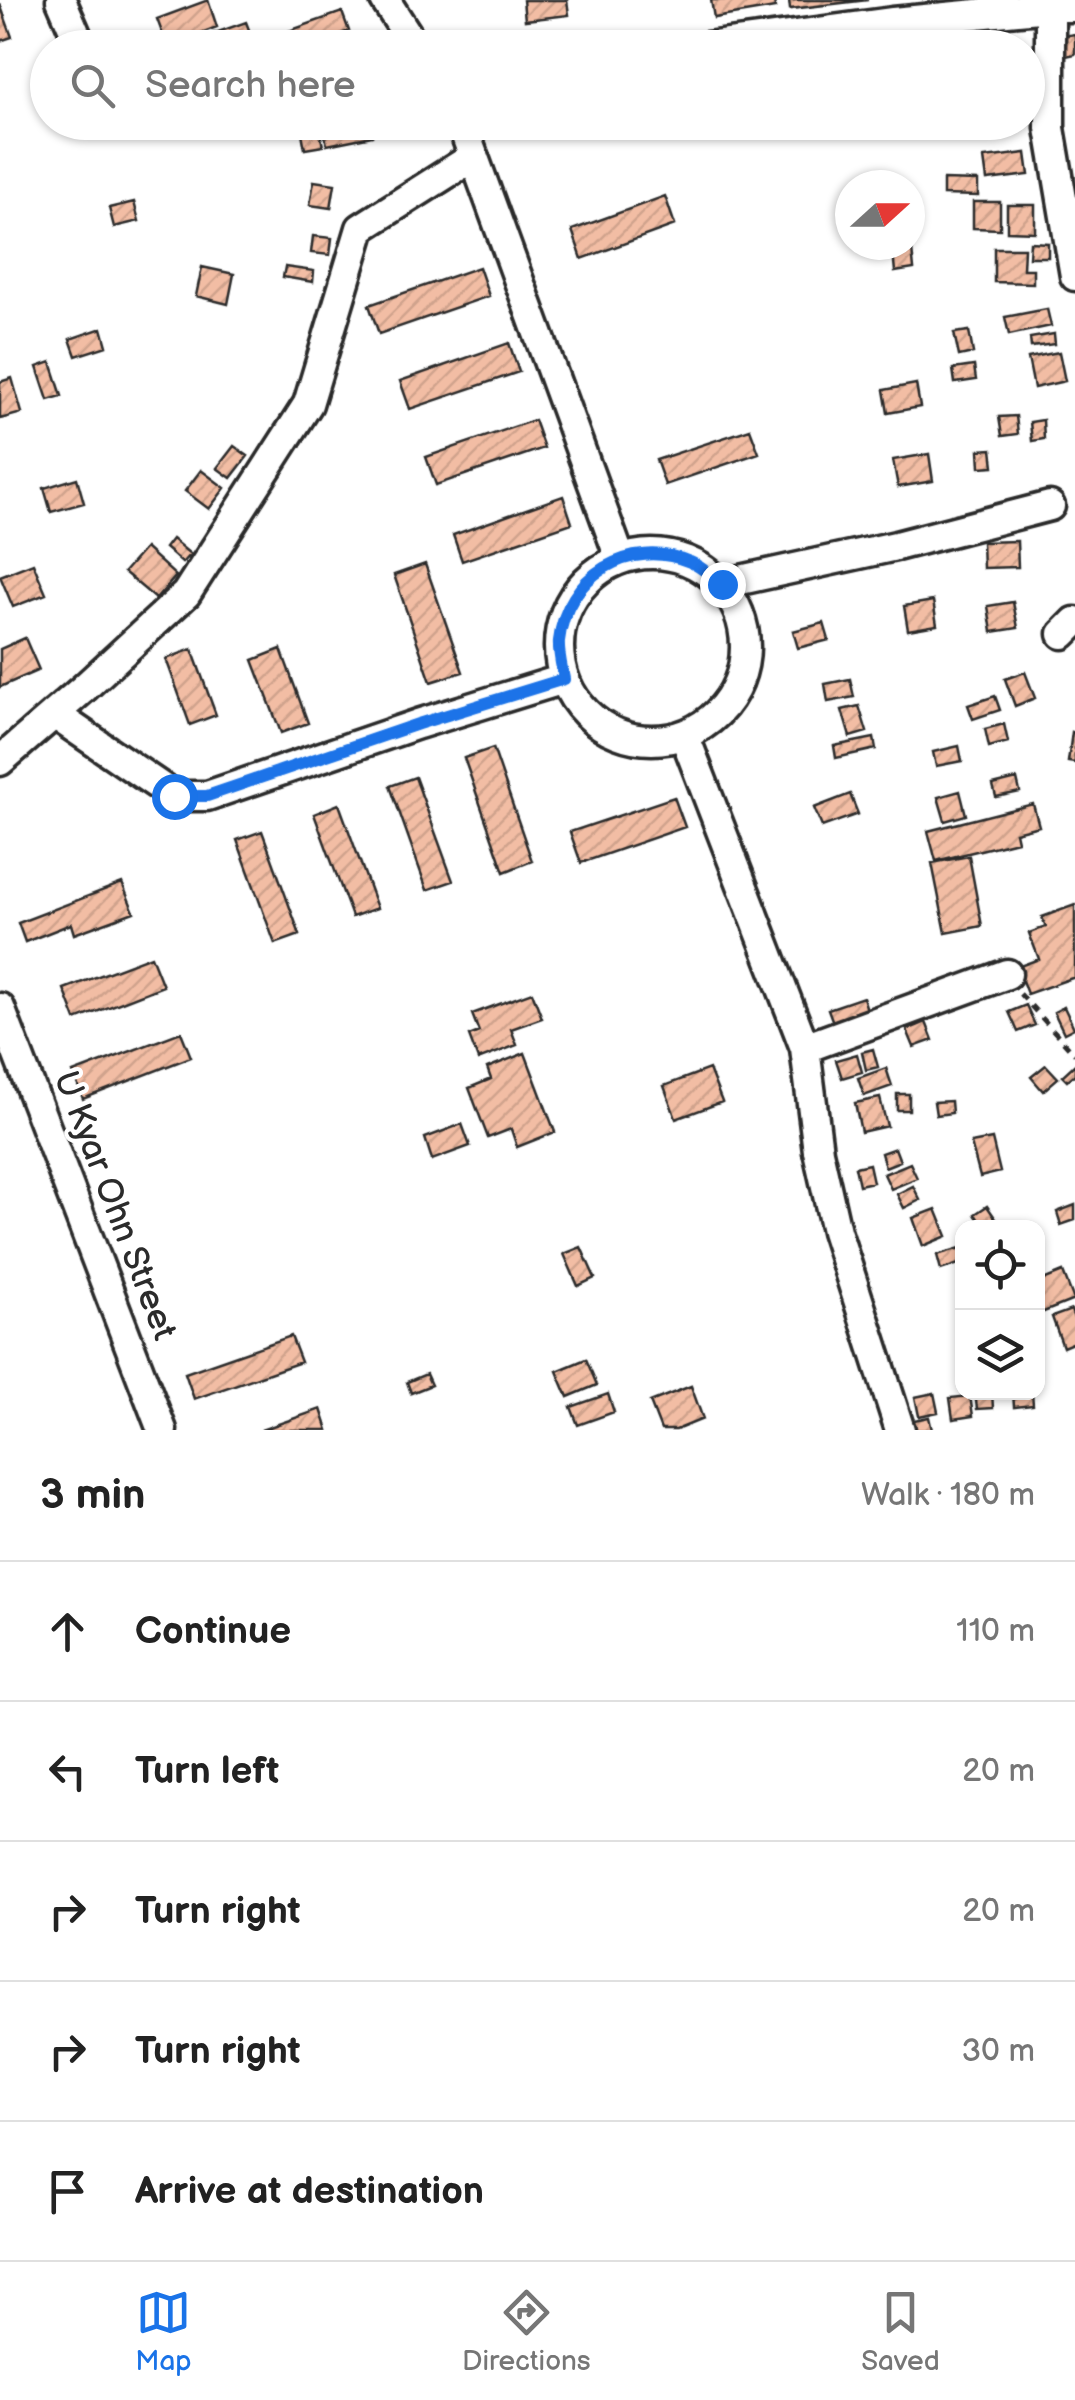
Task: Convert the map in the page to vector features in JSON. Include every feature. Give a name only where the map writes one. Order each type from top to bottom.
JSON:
[{"type":"street","points":[[61,0],[74,30]]},
{"type":"street","points":[[385,0],[404,30]]},
{"type":"street","points":[[793,30],[892,11],[1062,7],[1050,128],[1075,276]]},
{"type":"street","points":[[467,140],[620,558]]},
{"type":"street","points":[[0,761],[186,594],[308,404],[361,228],[473,157]]},
{"type":"street","points":[[722,584],[896,546],[1050,506]]},
{"type":"street","points":[[656,553],[692,562],[722,584],[741,616],[746,652],[738,688],[716,718],[684,736],[648,742],[612,733],[583,711],[564,679],[558,643],[567,607],[589,578],[620,558],[656,553]]},
{"type":"street","points":[[54,714],[174,796],[207,796],[564,679]]},
{"type":"street","points":[[684,736],[804,1048],[818,1151],[836,1231],[900,1430]]},
{"type":"street","points":[[804,1048],[1007,974]]},
{"type":"street","name":"U Kyar Ohn Street","points":[[0,1008],[162,1430]]},
{"type":"path","points":[[1007,974],[1022,998],[1075,1054]]},
{"type":"building","points":[[208,0],[217,27],[161,30],[157,19]]},
{"type":"building","points":[[523,0],[567,0],[569,15],[525,20]]},
{"type":"building","points":[[711,0],[774,0],[775,8],[714,18]]},
{"type":"building","points":[[789,0],[868,0],[790,9]]},
{"type":"building","points":[[0,4],[12,37],[0,41]]},
{"type":"building","points":[[342,12],[349,30],[292,30]]},
{"type":"building","points":[[246,22],[249,30],[224,30]]},
{"type":"building","points":[[1075,34],[1075,54],[1066,56],[1062,36]]},
{"type":"building","points":[[303,140],[322,140],[323,146],[305,149]]},
{"type":"building","points":[[326,140],[352,140],[327,145]]},
{"type":"building","points":[[1026,153],[1029,175],[987,180],[984,158]]},
{"type":"building","points":[[943,180],[978,181],[978,196],[943,195]]},
{"type":"building","points":[[314,181],[335,184],[331,208],[310,205]]},
{"type":"building","points":[[665,196],[675,225],[582,259],[572,230]]},
{"type":"building","points":[[134,202],[139,221],[114,227],[109,208]]},
{"type":"building","points":[[973,202],[1000,202],[1000,229],[973,228]]},
{"type":"building","points":[[1007,205],[1035,205],[1035,232],[1007,231]]},
{"type":"building","points":[[313,236],[332,238],[330,255],[311,253]]},
{"type":"building","points":[[1030,242],[1048,243],[1048,257],[1029,257]]},
{"type":"building","points":[[994,248],[1024,248],[1023,269],[1033,269],[1033,283],[994,282]]},
{"type":"building","points":[[894,260],[913,260],[914,269],[895,272]]},
{"type":"building","points":[[202,267],[234,274],[228,304],[196,296]]},
{"type":"building","points":[[285,267],[314,271],[313,282],[283,277]]},
{"type":"building","points":[[479,267],[489,296],[379,334],[369,305]]},
{"type":"building","points":[[1047,309],[1051,326],[1009,335],[1005,317]]},
{"type":"building","points":[[102,328],[107,346],[76,356],[70,339]]},
{"type":"building","points":[[969,331],[973,353],[959,356],[954,333]]},
{"type":"building","points":[[1054,334],[1055,344],[1031,347],[1030,338]]},
{"type":"building","points":[[509,343],[519,372],[410,409],[400,381]]},
{"type":"building","points":[[1059,352],[1065,381],[1034,388],[1028,358]]},
{"type":"building","points":[[51,362],[62,396],[48,400],[37,367]]},
{"type":"building","points":[[974,366],[976,380],[955,383],[953,369]]},
{"type":"building","points":[[12,378],[22,413],[0,419],[0,382]]},
{"type":"building","points":[[916,384],[920,407],[888,413],[884,390]]},
{"type":"building","points":[[1016,416],[1018,434],[1002,436],[999,417]]},
{"type":"building","points":[[534,420],[544,448],[436,485],[426,457]]},
{"type":"building","points":[[1043,420],[1044,439],[1032,441],[1030,422]]},
{"type":"building","points":[[750,429],[759,453],[665,485],[656,460]]},
{"type":"building","points":[[234,446],[248,456],[231,478],[217,468]]},
{"type":"building","points":[[992,449],[994,466],[980,467],[979,450]]},
{"type":"building","points":[[929,454],[933,481],[898,487],[893,460]]},
{"type":"building","points":[[201,470],[225,488],[209,509],[185,491]]},
{"type":"building","points":[[77,478],[84,503],[51,512],[44,488]]},
{"type":"building","points":[[563,496],[572,523],[462,561],[453,535]]},
{"type":"building","points":[[172,539],[190,554],[182,563],[165,548]]},
{"type":"building","points":[[1017,541],[1018,567],[983,568],[982,542]]},
{"type":"building","points":[[145,548],[176,576],[156,599],[124,572]]},
{"type":"building","points":[[33,563],[46,594],[13,607],[0,576]]},
{"type":"building","points":[[425,564],[463,672],[431,682],[394,575]]},
{"type":"building","points":[[933,601],[937,625],[908,630],[904,606]]},
{"type":"building","points":[[1013,602],[1018,628],[992,632],[988,606]]},
{"type":"building","points":[[824,623],[829,640],[798,648],[793,631]]},
{"type":"building","points":[[25,638],[39,670],[0,687],[0,649]]},
{"type":"building","points":[[192,649],[216,715],[190,725],[166,659]]},
{"type":"building","points":[[281,649],[308,723],[281,733],[253,660]]},
{"type":"building","points":[[1025,672],[1035,698],[1015,706],[1005,679]]},
{"type":"building","points":[[850,679],[854,697],[828,702],[825,684]]},
{"type":"building","points":[[995,696],[1000,710],[973,719],[968,705]]},
{"type":"building","points":[[859,706],[867,732],[850,737],[842,710]]},
{"type":"building","points":[[1004,724],[1008,742],[989,747],[985,729]]},
{"type":"building","points":[[1072,732],[1075,733],[1075,763],[1068,762]]},
{"type":"building","points":[[874,738],[876,749],[836,758],[834,746]]},
{"type":"building","points":[[959,746],[962,761],[936,766],[933,752]]},
{"type":"building","points":[[493,748],[532,861],[504,872],[464,758]]},
{"type":"building","points":[[415,777],[453,881],[427,890],[390,786]]},
{"type":"building","points":[[1017,779],[1020,792],[996,797],[993,785]]},
{"type":"building","points":[[960,791],[966,815],[945,821],[938,797]]},
{"type":"building","points":[[850,794],[858,814],[822,827],[814,808]]},
{"type":"building","points":[[674,797],[685,827],[581,863],[570,832]]},
{"type":"building","points":[[339,804],[377,908],[352,917],[314,814]]},
{"type":"building","points":[[1033,804],[1039,826],[1015,832],[1017,841],[936,861],[928,831]]},
{"type":"building","points":[[262,831],[300,935],[275,944],[237,840]]},
{"type":"building","points":[[969,856],[982,926],[946,933],[932,863]]},
{"type":"building","points":[[122,883],[134,912],[74,934],[71,924],[25,942],[18,923]]},
{"type":"building","points":[[1075,905],[1075,977],[1027,994],[1017,967],[1039,959],[1029,933],[1046,927],[1042,917]]},
{"type":"building","points":[[151,956],[163,986],[76,1020],[64,989]]},
{"type":"building","points":[[532,992],[542,1018],[511,1029],[517,1045],[478,1060],[469,1036],[479,1032],[472,1014]]},
{"type":"building","points":[[863,997],[869,1016],[835,1028],[828,1009]]},
{"type":"building","points":[[1026,1005],[1035,1025],[1018,1032],[1009,1012]]},
{"type":"building","points":[[1064,1007],[1074,1028],[1064,1033],[1054,1012]]},
{"type":"building","points":[[926,1022],[933,1040],[914,1047],[907,1030]]},
{"type":"building","points":[[181,1032],[191,1057],[83,1099],[73,1073]]},
{"type":"building","points":[[873,1049],[878,1067],[866,1070],[862,1052]]},
{"type":"building","points":[[525,1053],[555,1132],[517,1147],[511,1129],[488,1138],[469,1088],[491,1079],[487,1068]]},
{"type":"building","points":[[857,1054],[862,1072],[842,1078],[836,1060]]},
{"type":"building","points":[[1075,1064],[1075,1074],[1067,1081],[1062,1076]]},
{"type":"building","points":[[1046,1065],[1058,1078],[1043,1091],[1031,1077]]},
{"type":"building","points":[[886,1068],[892,1086],[864,1096],[858,1078]]},
{"type":"building","points":[[709,1069],[722,1102],[676,1119],[664,1086]]},
{"type":"building","points":[[897,1094],[909,1094],[909,1110],[897,1110]]},
{"type":"building","points":[[880,1098],[887,1126],[861,1132],[855,1103]]},
{"type":"building","points":[[951,1101],[952,1113],[936,1115],[934,1102]]},
{"type":"building","points":[[462,1124],[470,1146],[432,1160],[425,1138]]},
{"type":"building","points":[[992,1139],[1000,1172],[980,1177],[971,1143]]},
{"type":"building","points":[[895,1148],[900,1161],[885,1167],[881,1153]]},
{"type":"building","points":[[910,1163],[917,1178],[891,1189],[884,1174]]},
{"type":"building","points":[[869,1164],[873,1182],[859,1185],[855,1167]]},
{"type":"building","points":[[913,1186],[920,1200],[904,1208],[897,1194]]},
{"type":"building","points":[[1075,1205],[1075,1220],[1061,1225],[1057,1212]]},
{"type":"building","points":[[987,1206],[996,1219],[979,1220],[975,1214]]},
{"type":"building","points":[[936,1209],[947,1236],[923,1246],[913,1218]]},
{"type":"building","points":[[581,1247],[595,1278],[578,1286],[564,1254]]},
{"type":"building","points":[[955,1250],[955,1265],[941,1270],[937,1255]]},
{"type":"building","points":[[1063,1272],[1074,1300],[1045,1311],[1045,1279]]},
{"type":"building","points":[[1071,1310],[1075,1342],[1063,1347],[1052,1317]]},
{"type":"building","points":[[291,1336],[301,1362],[194,1399],[185,1373]]},
{"type":"building","points":[[586,1359],[597,1385],[568,1397],[557,1371]]},
{"type":"building","points":[[426,1374],[431,1385],[411,1393],[407,1382]]},
{"type":"building","points":[[691,1386],[703,1419],[676,1430],[661,1430],[650,1402]]},
{"type":"building","points":[[934,1393],[938,1412],[919,1416],[915,1397]]},
{"type":"building","points":[[608,1394],[614,1412],[578,1425],[571,1407]]},
{"type":"building","points":[[950,1398],[971,1400],[973,1416],[953,1419]]},
{"type":"building","points":[[976,1400],[992,1400],[993,1408],[977,1409]]},
{"type":"building","points":[[1014,1400],[1033,1400],[1033,1405],[1014,1407]]},
{"type":"building","points":[[321,1409],[328,1430],[261,1430]]},
{"type":"building","points":[[929,1417],[932,1430],[911,1430],[909,1421]]},
{"type":"route","points":[[174,796],[207,796],[564,679],[558,643],[567,607],[589,578],[620,558],[656,553],[692,562],[722,584]]}]
